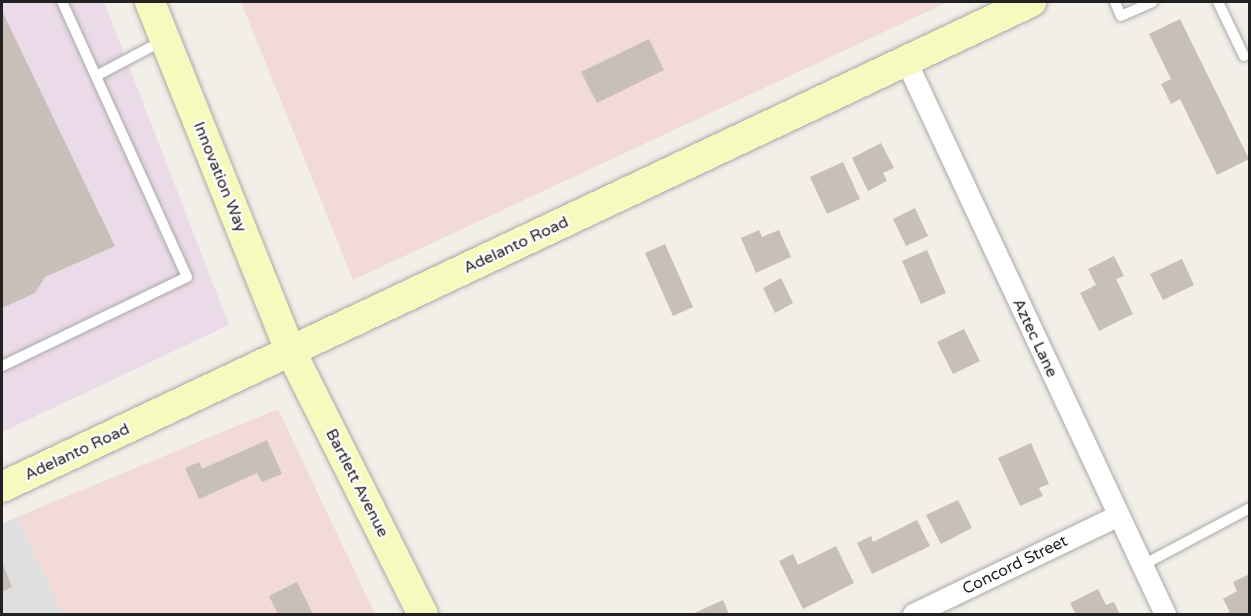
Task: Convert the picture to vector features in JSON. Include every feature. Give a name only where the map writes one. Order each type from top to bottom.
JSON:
[{"type":"street","name":"Innovation Way","points":[[150,2],[291,351]]},
{"type":"street","name":"Adelanto Road","points":[[2,487],[1030,2]]},
{"type":"street","name":"Aztec Lane","points":[[906,60],[1165,615]]},
{"type":"street","name":"Bartlett Avenue","points":[[291,351],[423,615]]},
{"type":"street","name":"Concord Street","points":[[913,615],[1118,516]]},
{"type":"lane","points":[[2,366],[188,277],[62,2]]},
{"type":"lane","points":[[1115,2],[1121,16],[1152,2]]},
{"type":"lane","points":[[1218,2],[1244,56]]},
{"type":"lane","points":[[96,76],[165,39]]},
{"type":"lane","points":[[1141,566],[1250,508]]},
{"type":"shaded area","points":[[2,2],[104,2],[229,325],[2,432]]},
{"type":"shaded area","points":[[241,2],[948,2],[353,280]]},
{"type":"shaded area","points":[[278,409],[375,614],[63,614],[17,517]]},
{"type":"shaded area","points":[[17,517],[63,614],[2,614],[2,524]]},
{"type":"building","points":[[2,11],[115,246],[45,277],[35,293],[2,308]]},
{"type":"building","points":[[1180,19],[1249,159],[1217,175],[1180,99],[1171,104],[1161,84],[1171,79],[1149,34]]},
{"type":"building","points":[[649,39],[664,70],[597,103],[581,72]]},
{"type":"building","points":[[881,143],[894,168],[883,173],[887,181],[868,191],[852,158]]},
{"type":"building","points":[[843,162],[860,199],[827,214],[810,177]]},
{"type":"building","points":[[915,208],[928,236],[906,246],[893,219]]},
{"type":"building","points":[[759,230],[762,237],[779,230],[791,257],[756,273],[741,238]]},
{"type":"building","points":[[665,244],[693,307],[673,316],[645,253]]},
{"type":"building","points":[[927,250],[946,293],[921,304],[902,261]]},
{"type":"building","points":[[1114,256],[1124,276],[1116,279],[1133,314],[1099,331],[1080,293],[1096,285],[1088,269]]},
{"type":"building","points":[[1182,259],[1194,285],[1163,300],[1150,274]]},
{"type":"building","points":[[781,278],[793,303],[775,313],[763,288]]},
{"type":"building","points":[[964,329],[980,361],[953,374],[937,342]]},
{"type":"building","points":[[267,440],[282,474],[262,482],[257,473],[199,499],[185,468],[199,462],[202,469]]},
{"type":"building","points":[[1031,443],[1049,484],[1039,488],[1043,496],[1020,506],[998,458]]},
{"type":"building","points":[[958,500],[972,528],[941,544],[926,515]]},
{"type":"building","points":[[917,520],[930,546],[872,574],[857,543],[871,536],[873,542]]},
{"type":"building","points":[[836,546],[854,583],[803,609],[779,561],[793,554],[798,565]]},
{"type":"building","points":[[2,562],[12,587],[2,592]]},
{"type":"building","points":[[1250,574],[1250,614],[1225,614],[1230,612],[1223,599],[1237,591],[1233,582]]},
{"type":"building","points":[[297,582],[313,614],[278,614],[269,596]]},
{"type":"building","points":[[1098,589],[1106,605],[1114,602],[1120,614],[1076,614],[1070,603]]},
{"type":"building","points":[[723,600],[729,614],[692,614]]}]
